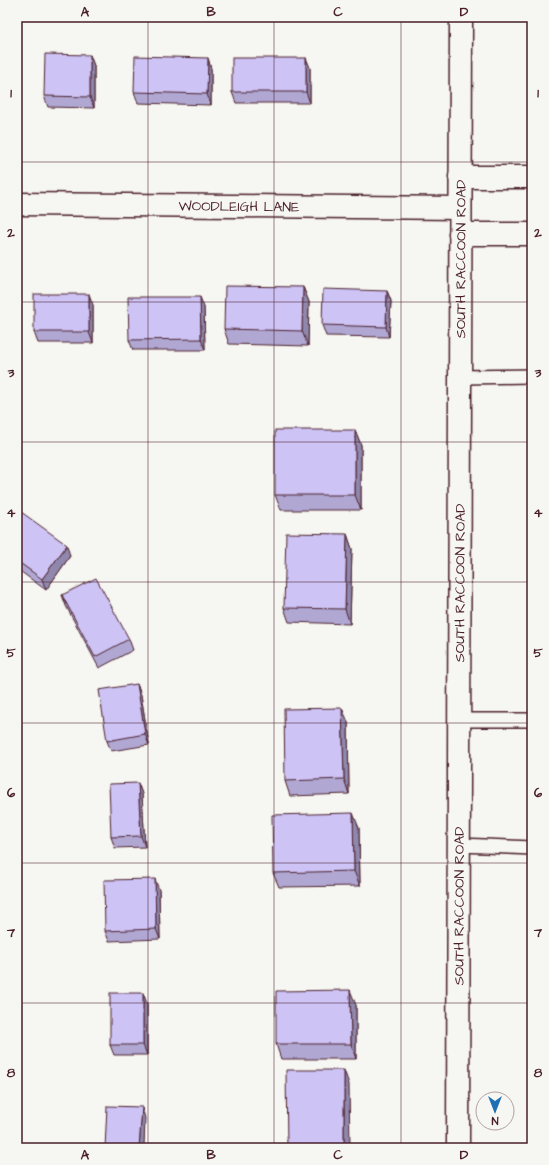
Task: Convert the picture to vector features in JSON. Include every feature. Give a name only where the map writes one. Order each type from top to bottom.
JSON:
[{"type":"street","name":"SOUTH RACCOON ROAD","points":[[458,1148],[461,17]]},
{"type":"street","points":[[460,177],[532,177]]},
{"type":"street","name":"WOODLEIGH LANE","points":[[17,204],[460,208]]},
{"type":"street","points":[[460,234],[532,234]]},
{"type":"lane","points":[[460,377],[532,376]]},
{"type":"lane","points":[[460,720],[532,720]]},
{"type":"lane","points":[[460,845],[532,848]]},
{"type":"building","points":[[45,54],[90,55],[90,97],[44,96]]},
{"type":"building","points":[[135,56],[208,58],[207,94],[134,92]]},
{"type":"building","points":[[232,58],[306,58],[306,92],[232,92]]},
{"type":"building","points":[[225,286],[303,287],[302,331],[224,329]]},
{"type":"building","points":[[323,289],[387,291],[386,327],[322,325]]},
{"type":"building","points":[[34,294],[89,294],[89,332],[34,332]]},
{"type":"building","points":[[128,297],[200,297],[201,339],[129,340]]},
{"type":"building","points":[[275,430],[355,430],[355,495],[275,495]]},
{"type":"building","points":[[17,509],[67,545],[42,579],[17,561]]},
{"type":"building","points":[[286,533],[347,534],[345,609],[284,608]]},
{"type":"building","points":[[96,578],[129,639],[95,657],[62,595]]},
{"type":"building","points":[[137,684],[145,734],[107,741],[99,690]]},
{"type":"building","points":[[342,708],[344,779],[285,781],[284,709]]},
{"type":"building","points":[[138,783],[141,836],[111,837],[109,784]]},
{"type":"building","points":[[353,813],[354,871],[273,873],[272,815]]},
{"type":"building","points":[[155,879],[156,929],[105,931],[104,880]]},
{"type":"building","points":[[350,990],[351,1044],[276,1044],[276,991]]},
{"type":"building","points":[[110,993],[143,993],[143,1045],[110,1045]]},
{"type":"building","points":[[286,1070],[344,1070],[344,1148],[287,1148]]},
{"type":"building","points":[[107,1106],[142,1107],[139,1148],[105,1148]]}]
